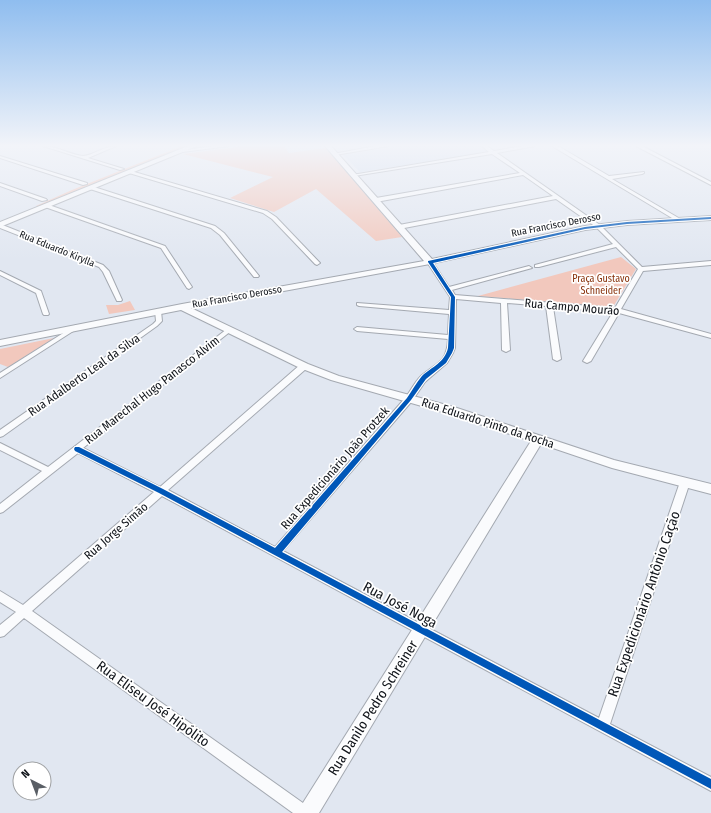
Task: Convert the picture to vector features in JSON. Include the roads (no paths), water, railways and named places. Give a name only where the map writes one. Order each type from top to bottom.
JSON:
[{"type":"main road","points":[[0,225],[23,216],[85,184]]},
{"type":"main road","points":[[0,218],[33,204],[33,208],[45,205],[102,184]]},
{"type":"main road","points":[[362,184],[430,262]]},
{"type":"main road","points":[[13,212],[23,212],[25,214],[23,216]]},
{"type":"main road","name":"Rua Francisco Derosso","points":[[0,343],[158,311],[430,262],[598,226],[711,218]]},
{"type":"main road","name":"Rua Eduardo Pinto da Rocha","points":[[182,307],[304,366],[346,382],[450,410],[612,464],[711,489]]},
{"type":"main road","name":"Rua Danilo Pedro Schreiner","points":[[308,813],[538,439]]},
{"type":"street","points":[[0,184],[45,205],[163,246],[189,287]]},
{"type":"street","points":[[171,184],[265,212],[274,218],[317,263]]},
{"type":"street","points":[[376,200],[467,184]]},
{"type":"street","points":[[538,184],[598,226],[641,269],[711,264]]},
{"type":"street","points":[[618,184],[679,220]]},
{"type":"street","points":[[92,188],[213,227],[222,234],[256,276]]},
{"type":"street","points":[[399,227],[557,197]]},
{"type":"street","name":"Rua Eduardo Kirylla","points":[[0,225],[101,266],[106,271],[119,300]]},
{"type":"street","points":[[537,266],[617,245]]},
{"type":"street","points":[[430,262],[454,297]]},
{"type":"street","points":[[448,289],[529,268]]},
{"type":"street","points":[[587,361],[641,269]]},
{"type":"street","points":[[0,273],[39,292],[46,314]]},
{"type":"street","name":"Rua Campo Mourão","points":[[454,297],[617,310],[711,336]]},
{"type":"street","name":"Rua Expedicionário João Protzek","points":[[276,553],[409,398],[426,376],[446,359],[450,351],[454,297]]},
{"type":"street","points":[[504,301],[506,350]]},
{"type":"street","points":[[360,304],[453,312]]},
{"type":"street","points":[[549,305],[557,359]]},
{"type":"street","name":"Rua Adalberto Leal da Silva","points":[[0,434],[158,323],[158,311]]},
{"type":"street","points":[[2,372],[76,327]]},
{"type":"street","points":[[357,329],[451,337]]},
{"type":"street","name":"Rua Marechal Hugo Panasco Alvim","points":[[0,510],[229,330]]},
{"type":"street","name":"Rua Jorge Simão","points":[[0,632],[304,366]]},
{"type":"street","points":[[0,446],[49,471]]},
{"type":"street","name":"Rua José Noga","points":[[77,449],[161,491],[711,784]]},
{"type":"street","name":"Rua Expedicionário Antônio Cação","points":[[603,726],[685,482]]},
{"type":"street","name":"Rua Eliseu José Hipólito","points":[[0,596],[24,611],[305,813]]},
{"type":"park label","name":"Praça Gustavo Schneider","points":[[601,284]]}]
